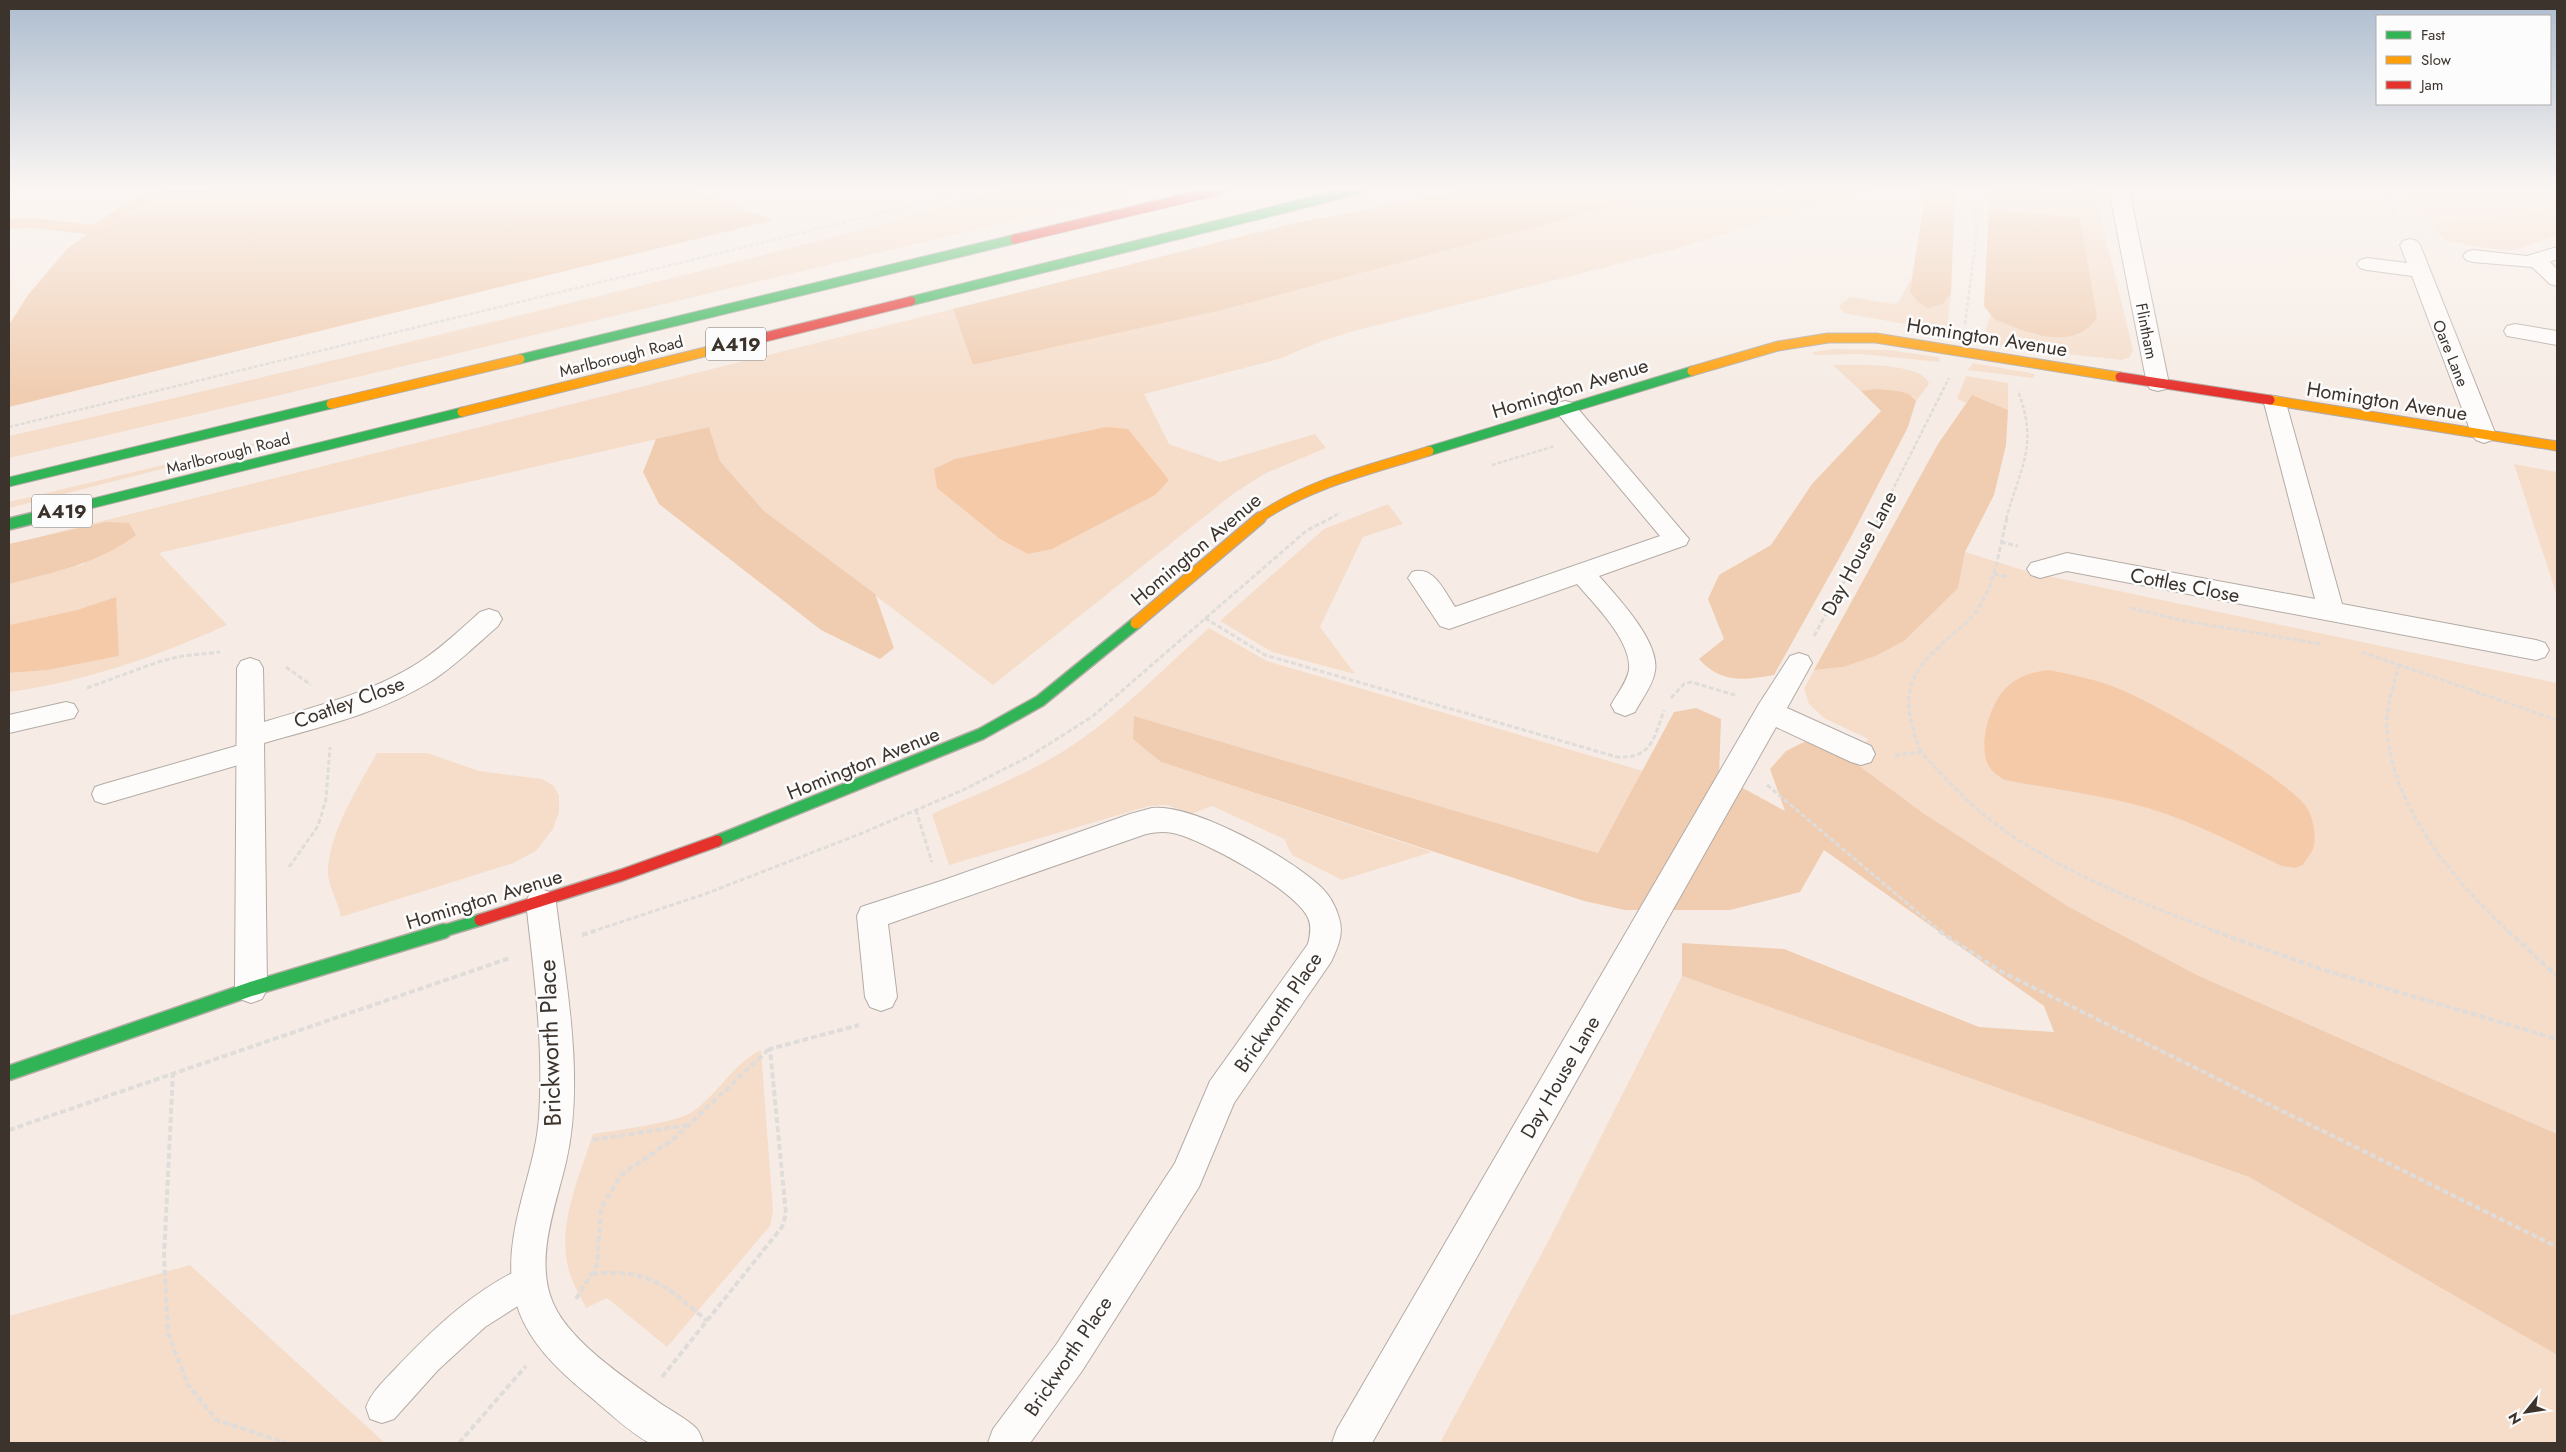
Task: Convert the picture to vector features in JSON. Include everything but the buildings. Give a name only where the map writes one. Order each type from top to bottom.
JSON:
[{"type":"main road","name":"Marlborough Road","points":[[9,482],[939,258]]},
{"type":"main road","name":"Marlborough Road","points":[[9,524],[1084,258]]},
{"type":"main road","name":"Homington Avenue","points":[[9,1073],[251,989],[541,902],[756,827],[982,734],[1040,701],[1078,672],[1258,519],[1281,503],[1348,476],[1565,408],[1778,346],[1812,340],[1862,337],[2557,446]]},
{"type":"street","name":"Flintham","points":[[2133,258],[2158,384]]},
{"type":"street","name":"Oare Lane","points":[[2414,258],[2484,435]]},
{"type":"street","points":[[2486,258],[2518,262],[2537,261],[2545,258]]},
{"type":"street","points":[[2537,261],[2557,280]]},
{"type":"street","points":[[2367,264],[2418,271]]},
{"type":"street","points":[[2515,331],[2557,338]]},
{"type":"street","points":[[2276,403],[2331,612]]},
{"type":"street","points":[[1421,578],[1449,619],[1677,539],[1565,408]]},
{"type":"street","name":"Cottles Close","points":[[2040,569],[2067,562],[2536,650]]},
{"type":"street","points":[[1583,573],[1632,635],[1641,653],[1642,669],[1625,705]]},
{"type":"street","name":"Coatley Close","points":[[249,744],[379,694],[417,677],[444,659],[489,619]]},
{"type":"street","name":"Day House Lane","points":[[1351,1443],[1738,766],[1799,663]]},
{"type":"street","points":[[250,668],[251,989]]},
{"type":"street","points":[[1771,710],[1861,754]]},
{"type":"street","name":"Brickworth Place","points":[[881,997],[872,916],[941,894],[1130,826],[1160,819],[1175,820],[1222,841],[1295,883],[1310,894],[1320,907],[1326,921],[1327,933],[1320,952],[1222,1092],[1213,1109],[1201,1145],[1187,1175],[1069,1358],[1007,1443]]},
{"type":"street","name":"Brickworth Place","points":[[541,902],[554,1043],[556,1118],[552,1147],[531,1234],[527,1268],[532,1297],[551,1337],[570,1357],[636,1410],[684,1443]]},
{"type":"lane","points":[[9,724],[66,711]]},
{"type":"lane","points":[[104,794],[249,744]]},
{"type":"lane","points":[[382,1407],[427,1359],[474,1316],[529,1281]]},
{"type":"path","points":[[9,428],[701,258]]},
{"type":"path","points":[[1959,352],[1973,258]]},
{"type":"path","points":[[2015,386],[2021,400],[2027,424],[2027,452],[2024,469],[2008,510],[1994,574],[1978,609],[1964,626],[1922,663],[1909,685],[1908,711],[1921,752],[1988,819],[2037,850],[2096,882],[2174,915],[2349,977],[2516,1025],[2557,1039]]},
{"type":"path","name":"Day House Lane","points":[[1799,663],[1876,523],[1943,392]]},
{"type":"path","points":[[1994,574],[2011,577]]},
{"type":"path","points":[[2123,606],[2185,621],[2328,646]]},
{"type":"path","points":[[1205,618],[1266,655],[1630,759],[1639,758],[1647,752],[1668,702],[1684,684],[1704,684],[1771,710]]},
{"type":"path","points":[[2358,650],[2557,720]]},
{"type":"path","points":[[2399,664],[2387,730],[2391,758],[2406,802],[2423,831],[2468,890],[2518,943],[2557,976]]},
{"type":"path","points":[[1861,754],[1884,756],[1921,752]]},
{"type":"path","points":[[1738,766],[1769,786],[1932,926],[2000,972],[2557,1247]]},
{"type":"path","points":[[916,810],[941,894]]},
{"type":"path","points":[[459,1443],[551,1337],[592,1274],[597,1264],[601,1208],[621,1175],[674,1139],[770,1049],[884,1018],[881,997]]},
{"type":"path","points":[[636,1410],[782,1228],[786,1214],[770,1049]]},
{"type":"path","points":[[173,1072],[164,1256],[168,1333],[188,1384],[217,1420],[286,1443]]},
{"type":"path","points":[[552,1147],[688,1125]]},
{"type":"path","points":[[592,1274],[614,1270],[637,1273],[670,1289],[707,1321]]},
{"type":"shaded area","points":[[60,258],[620,258],[9,407],[9,325],[28,295]]},
{"type":"shaded area","points":[[751,258],[857,258],[9,458],[9,436],[251,380]]},
{"type":"shaded area","points":[[1157,258],[1419,258],[1218,311],[973,365],[953,309]]},
{"type":"shaded area","points":[[1419,258],[1642,258],[1350,332],[1322,341],[1279,359],[1144,394],[1169,444],[1220,462],[1315,434],[1326,448],[1264,474],[1233,494],[993,685],[764,511],[720,461],[709,427],[159,553],[227,625],[174,647],[93,675],[37,688],[9,692],[9,673],[48,670],[119,656],[115,598],[77,610],[9,625],[9,584],[84,564],[105,522],[34,538],[953,309],[973,365],[1218,311]]},
{"type":"shaded area","points":[[1915,258],[1952,258],[1951,293],[1943,304],[1928,308],[1917,301],[1910,291]]},
{"type":"shaded area","points":[[1986,258],[2087,258],[2097,318],[2087,329],[2075,335],[2062,337],[2048,336],[2034,334],[1994,319],[1984,306]]},
{"type":"shaded area","points":[[2079,258],[2111,258],[2133,350],[2130,357],[2122,360],[1996,346],[1985,343],[1982,339],[1991,315],[1994,319],[2035,335],[2078,335]]},
{"type":"shaded area","points":[[1912,277],[1910,291],[1943,304],[1951,293],[1947,327],[1922,327],[1844,313],[1839,306],[1850,297],[1893,304],[1898,303]]},
{"type":"shaded area","points":[[1833,349],[1888,350],[1938,357],[1940,362],[1860,354],[1814,355],[1813,352]]},
{"type":"shaded area","points":[[1973,363],[2035,374],[2033,378],[1968,370]]},
{"type":"shaded area","points":[[1833,365],[1870,365],[1901,368],[1924,377],[1929,384],[1916,401],[1913,396],[1861,391]]},
{"type":"shaded area","points":[[1966,376],[2008,383],[2008,410],[1972,395],[1966,403],[1957,399]]},
{"type":"shaded area","points":[[1876,389],[1904,392],[1913,397],[1916,401],[1908,427],[1851,537],[1774,675],[1743,679],[1716,673],[1699,659],[1724,639],[1708,599],[1719,575],[1771,545],[1812,484],[1881,411],[1861,391]]},
{"type":"shaded area","points":[[1972,395],[2008,410],[2006,445],[1994,495],[1965,552],[1958,588],[1904,641],[1875,656],[1843,667],[1814,670],[1938,444]]},
{"type":"shaded area","points":[[709,427],[720,461],[764,511],[875,594],[894,648],[880,659],[821,630],[659,504],[643,472],[656,439]]},
{"type":"shaded area","points":[[1106,427],[1128,429],[1169,480],[1155,495],[1052,549],[1028,554],[1000,539],[937,488],[934,469],[955,459]]},
{"type":"shaded area","points":[[255,443],[256,445],[9,508],[9,502]]},
{"type":"shaded area","points":[[2514,464],[2557,472],[2557,596]]},
{"type":"shaded area","points":[[1388,504],[1403,524],[1363,537],[1320,627],[1355,674],[1272,652],[1220,621],[1324,529]]},
{"type":"shaded area","points":[[105,522],[129,523],[136,535],[91,560],[59,571],[9,584],[9,544]]},
{"type":"shaded area","points":[[1965,552],[2029,572],[2557,683],[2557,1134],[2197,975],[2069,907],[1923,813],[1854,762],[1868,739],[1824,718],[1809,704],[1804,689],[1814,670],[1843,667],[1958,588]]},
{"type":"shaded area","points":[[116,597],[119,656],[48,670],[9,673],[9,625],[77,610]]},
{"type":"shaded area","points":[[1209,628],[1267,661],[1643,771],[1598,853],[1134,716],[1161,762],[1432,852],[1342,880],[1292,855],[1284,839],[1212,806],[1191,814],[1167,805],[1149,806],[949,865],[932,814],[1024,773],[1076,743],[1128,702]]},
{"type":"shaded area","points":[[2049,670],[2104,683],[2163,710],[2250,762],[2296,795],[2311,816],[2315,841],[2311,853],[2303,865],[2295,868],[2282,866],[2200,827],[2148,808],[2131,803],[2005,780],[1991,770],[1985,756],[1984,746],[1987,724],[1995,703],[2006,688],[2016,680],[2032,673]]},
{"type":"shaded area","points":[[1696,708],[1721,719],[1719,775],[1785,811],[1770,769],[1786,751],[1808,740],[1854,762],[1923,813],[2069,907],[2197,975],[2557,1134],[2557,1355],[2249,1177],[1682,976],[1682,943],[1784,949],[1979,1027],[2054,1032],[2044,1006],[1824,850],[1800,892],[1730,910],[1625,910],[1584,901],[1161,762],[1133,739],[1134,716],[1598,853],[1674,712]]},
{"type":"shaded area","points":[[377,753],[427,753],[479,771],[542,779],[554,786],[559,796],[559,812],[553,829],[536,851],[513,863],[341,917],[329,879],[329,858],[345,811]]},
{"type":"shaded area","points":[[1682,976],[2249,1177],[2557,1355],[2557,1443],[1440,1443],[1551,1236]]},
{"type":"shaded area","points":[[761,1050],[773,1211],[770,1226],[667,1347],[607,1298],[586,1308],[571,1277],[566,1259],[565,1241],[570,1204],[593,1134],[662,1122],[687,1115],[704,1103],[734,1070]]},
{"type":"shaded area","points":[[190,1265],[385,1443],[9,1443],[9,1316]]},
{"type":"traffic: fast","points":[[520,359],[938,258]]},
{"type":"traffic: fast","points":[[911,301],[1085,258]]},
{"type":"traffic: fast","points":[[1429,451],[1692,371]]},
{"type":"traffic: fast","points":[[9,482],[331,404]]},
{"type":"traffic: fast","points":[[9,524],[462,412]]},
{"type":"traffic: fast","points":[[717,841],[981,734],[1040,701],[1136,623]]},
{"type":"traffic: fast","points":[[9,1073],[251,989],[480,920]]},
{"type":"traffic: slow","points":[[1692,371],[1778,346],[1828,338],[1876,338],[2120,377]]},
{"type":"traffic: slow","points":[[462,412],[757,339]]},
{"type":"traffic: slow","points":[[331,404],[520,359]]},
{"type":"traffic: slow","points":[[2270,400],[2557,446]]},
{"type":"traffic: slow","points":[[1136,623],[1258,519],[1281,503],[1310,489],[1429,451]]},
{"type":"traffic: jam","points":[[757,339],[911,301]]},
{"type":"traffic: jam","points":[[2120,377],[2270,400]]},
{"type":"traffic: jam","points":[[480,920],[622,875],[717,841]]}]
